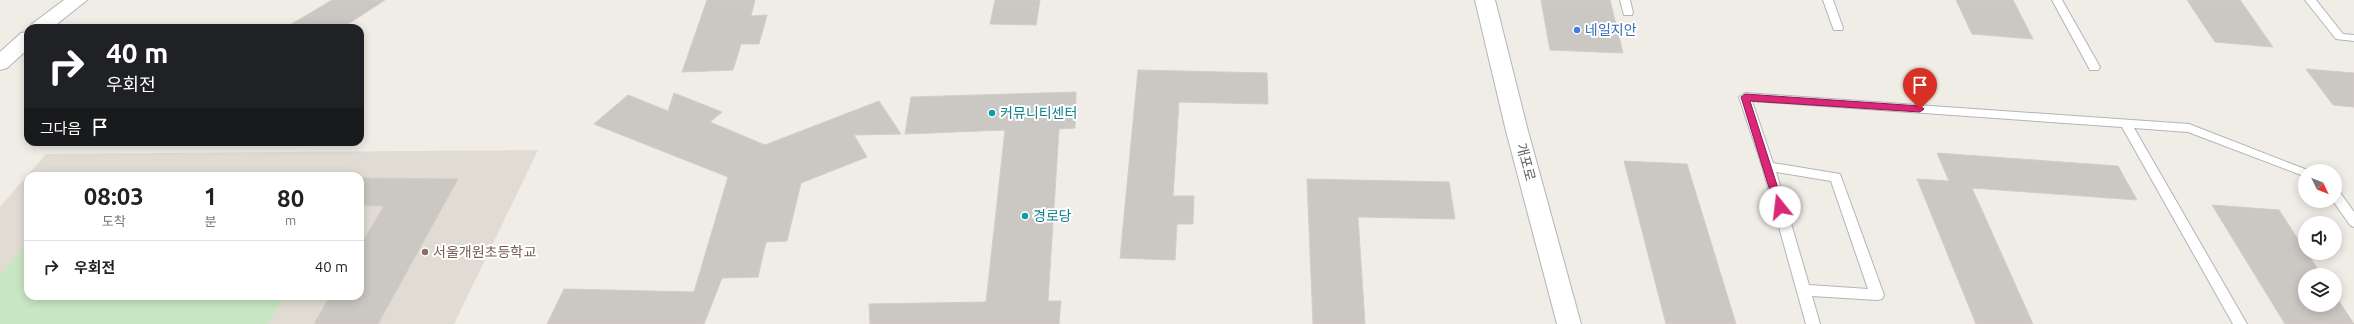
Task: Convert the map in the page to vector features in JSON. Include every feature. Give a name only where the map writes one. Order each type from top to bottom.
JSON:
[{"type":"street","points":[[44,24],[77,0]]},
{"type":"street","name":"개포로","points":[[1485,0],[1517,131],[1569,324]]},
{"type":"street","points":[[0,62],[24,41]]},
{"type":"lane","points":[[1625,0],[1628,13]]},
{"type":"lane","points":[[1828,0],[1838,28]]},
{"type":"lane","points":[[2057,0],[2094,67]]},
{"type":"lane","points":[[2310,0],[2340,37],[2354,38]]},
{"type":"lane","points":[[1813,324],[1768,166],[1745,97],[2189,128],[2298,169]]},
{"type":"lane","points":[[2126,124],[2240,324]]},
{"type":"lane","points":[[1768,166],[1836,176],[1876,295],[1803,290]]},
{"type":"lane","points":[[2342,204],[2354,222]]},
{"type":"shaded area","name":"서울개원초등학교","points":[[538,150],[454,324],[0,324],[0,207],[24,179],[24,300],[364,300],[364,172],[30,172],[46,154]]},
{"type":"green space","points":[[24,247],[24,300],[283,300],[268,324],[0,324],[0,276]]},
{"type":"building","points":[[332,0],[385,0],[348,24],[292,24]]},
{"type":"building","points":[[707,0],[755,0],[751,16],[767,15],[759,44],[741,44],[733,70],[682,72]]},
{"type":"building","points":[[995,0],[1040,0],[1036,25],[990,24]]},
{"type":"building","points":[[1541,0],[1610,0],[1623,53],[1550,50]]},
{"type":"building","points":[[1956,0],[2013,0],[2033,39],[1972,34]]},
{"type":"building","points":[[2187,0],[2240,0],[2273,47],[2215,42]]},
{"type":"building","points":[[2306,69],[2354,73],[2354,107],[2333,105]]},
{"type":"building","points":[[1138,70],[1267,73],[1268,104],[1179,102],[1173,196],[1194,196],[1193,224],[1177,224],[1175,260],[1120,258]]},
{"type":"building","points":[[1076,92],[1075,128],[1059,129],[1048,301],[1061,301],[1059,324],[870,324],[869,304],[986,302],[1005,130],[905,134],[911,97]]},
{"type":"building","points":[[674,93],[722,112],[710,122],[765,145],[879,101],[901,134],[854,135],[867,157],[801,183],[787,241],[766,242],[758,277],[722,278],[704,324],[547,324],[564,289],[694,292],[728,177],[594,124],[628,95],[668,111]]},
{"type":"building","points":[[1937,153],[2118,166],[2137,200],[1972,188],[2033,324],[1976,324],[1917,179],[1949,181]]},
{"type":"building","points":[[1624,161],[1687,164],[1736,324],[1666,324]]},
{"type":"building","points":[[364,178],[458,179],[378,324],[314,324],[328,300],[364,300],[364,239],[384,206],[364,205]]},
{"type":"building","points":[[1307,179],[1449,182],[1455,219],[1358,217],[1365,324],[1313,324]]},
{"type":"building","points":[[2212,205],[2279,210],[2298,239],[2298,260],[2312,260],[2317,268],[2298,268],[2298,312],[2342,312],[2342,306],[2354,324],[2285,324]]},
{"type":"place","name":"네일지안","points":[[1577,30]]},
{"type":"place","name":"커뮤니티센터","points":[[992,113]]},
{"type":"place","name":"경로당","points":[[1025,216]]},
{"type":"place","name":"서울개원초등학교","points":[[425,252]]},
{"type":"route","points":[[1780,207],[1745,97],[1920,109]]}]
